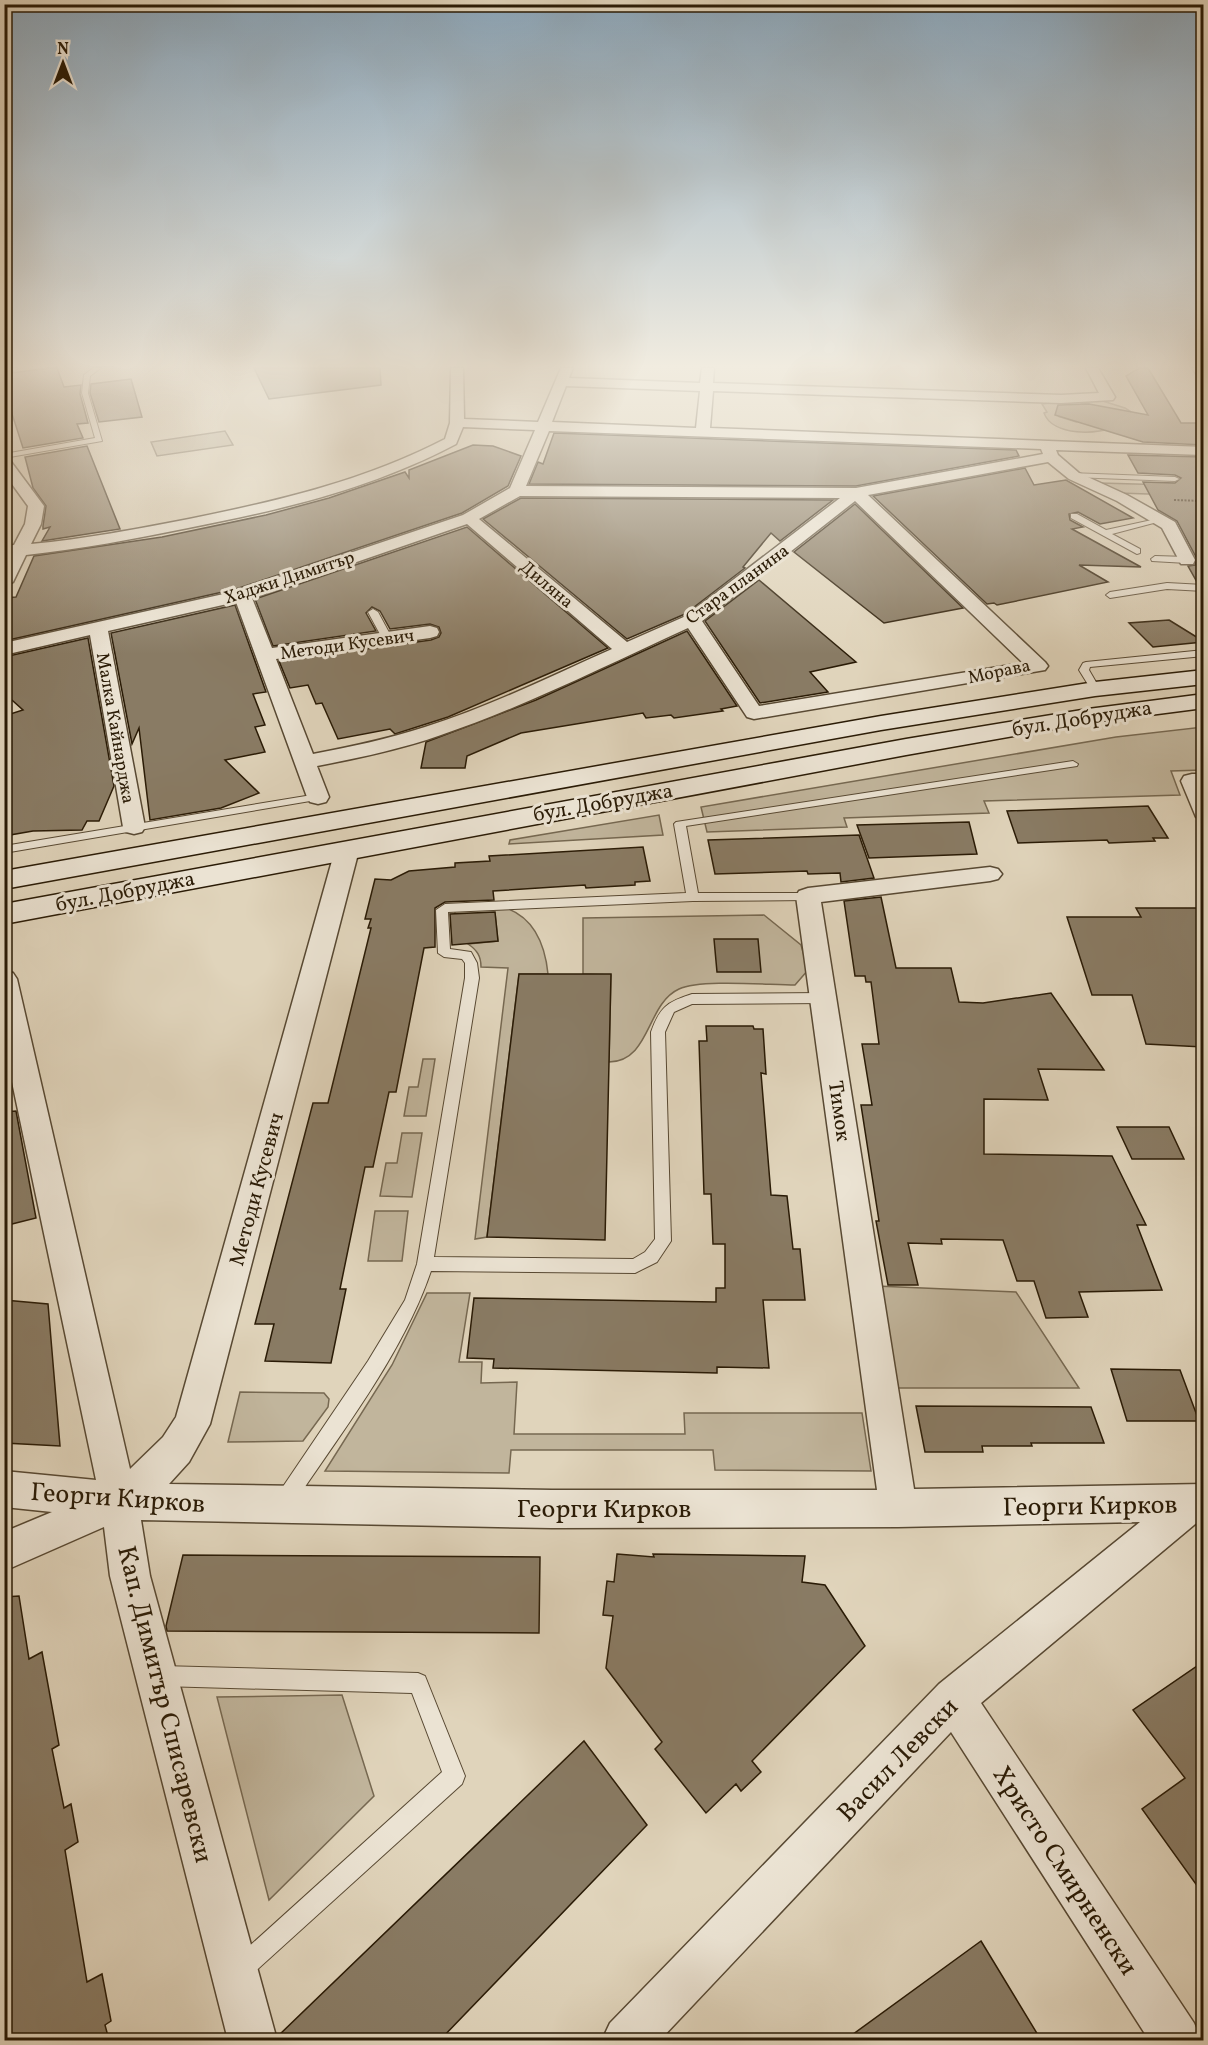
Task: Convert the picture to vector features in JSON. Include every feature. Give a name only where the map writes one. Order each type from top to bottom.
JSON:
[{"type":"main road","name":"бул. Добруджа","points":[[4,880],[881,723],[1095,688],[1203,677]]},
{"type":"main road","name":"бул. Добруджа","points":[[4,914],[1011,728],[1203,700]]},
{"type":"street","points":[[4,582],[33,524],[36,506],[5,463]]},
{"type":"street","points":[[4,551],[129,535],[228,516],[321,494],[406,463]]},
{"type":"street","points":[[527,463],[517,490],[856,493]]},
{"type":"street","name":"Стара планина","points":[[306,762],[371,748],[434,730],[534,691],[692,620],[856,493],[992,463]]},
{"type":"street","points":[[1061,463],[1073,475],[1169,525],[1187,560]]},
{"type":"street","name":"Хаджи Димитър","points":[[4,649],[242,595],[469,518],[517,490]]},
{"type":"street","name":"Морава","points":[[692,620],[754,713],[1038,666],[856,493]]},
{"type":"street","name":"Диляна","points":[[469,518],[626,651]]},
{"type":"street","name":"Методи Кусевич","points":[[242,595],[318,797]]},
{"type":"street","name":"Малка Кайнарджа","points":[[98,629],[134,827]]},
{"type":"street","name":"Методи Кусевич","points":[[265,655],[430,632]]},
{"type":"street","points":[[1203,781],[1192,782],[1203,812]]},
{"type":"street","name":"Методи Кусевич","points":[[119,1501],[163,1467],[181,1446],[192,1424],[347,850]]},
{"type":"street","points":[[808,896],[990,874]]},
{"type":"street","name":"Тимок","points":[[808,896],[898,1508]]},
{"type":"street","name":"Кап. Димитър Списаревски","points":[[4,979],[119,1501],[130,1576],[252,2040]]},
{"type":"street","name":"Георги Кирков","points":[[4,1489],[119,1501],[552,1509],[898,1508],[1198,1503]]},
{"type":"street","points":[[4,1552],[119,1501]]},
{"type":"street","name":"Васил Левски","points":[[627,2040],[954,1699],[1198,1503]]},
{"type":"street","name":"Христо Смирненски","points":[[954,1699],[1178,2040]]},
{"type":"lane","points":[[1073,475],[1175,478]]},
{"type":"lane","points":[[1074,516],[1137,551]]},
{"type":"lane","points":[[1105,533],[1161,520]]},
{"type":"lane","points":[[1155,559],[1187,560]]},
{"type":"lane","points":[[1110,595],[1167,586],[1203,588]]},
{"type":"lane","points":[[373,612],[387,638]]},
{"type":"lane","points":[[1095,688],[1084,670],[1086,665],[1203,653]]},
{"type":"lane","points":[[693,897],[680,824],[1073,764]]},
{"type":"lane","points":[[4,850],[318,797]]},
{"type":"lane","points":[[282,1504],[380,1358],[412,1302],[425,1264],[472,978],[471,963],[466,955],[444,953],[442,910],[451,906],[693,897],[808,896]]},
{"type":"lane","points":[[425,1264],[635,1266],[651,1257],[663,1242],[658,1032],[665,1014],[673,1004],[692,999],[824,998]]},
{"type":"lane","points":[[156,1676],[418,1683],[454,1776],[234,1975]]},
{"type":"shaded area","points":[[1100,483],[1170,485],[1177,495],[1118,493]]},
{"type":"shaded area","points":[[1203,727],[1203,770],[1171,771],[1180,795],[984,801],[989,813],[844,818],[847,827],[707,832],[701,807],[1116,737]]},
{"type":"shaded area","points":[[659,815],[663,835],[509,844],[510,840]]},
{"type":"shaded area","points":[[503,907],[513,911],[530,924],[544,952],[548,974],[519,974],[487,1237],[475,1239],[508,968],[481,967],[478,954],[468,944],[498,941],[495,913],[455,916],[455,912]]},
{"type":"shaded area","points":[[764,915],[801,945],[808,970],[795,985],[718,983],[679,989],[668,996],[633,1052],[623,1059],[609,1062],[611,975],[583,974],[583,918]]},
{"type":"shaded area","points":[[423,1059],[435,1059],[426,1116],[404,1116],[409,1087],[418,1087]]},
{"type":"shaded area","points":[[402,1133],[422,1133],[412,1197],[380,1196],[386,1163],[397,1163]]},
{"type":"shaded area","points":[[375,1211],[408,1211],[402,1261],[368,1261]]},
{"type":"shaded area","points":[[876,1286],[1016,1292],[1079,1388],[898,1388]]},
{"type":"shaded area","points":[[427,1293],[470,1293],[459,1362],[482,1362],[481,1383],[517,1382],[514,1434],[685,1434],[684,1413],[862,1413],[871,1471],[715,1470],[713,1450],[511,1450],[509,1473],[325,1471],[392,1365]]},
{"type":"shaded area","points":[[240,1392],[324,1393],[329,1399],[328,1407],[303,1441],[228,1442]]},
{"type":"shaded area","points":[[342,1695],[374,1796],[269,1900],[217,1697]]},
{"type":"building","points":[[27,463],[94,463],[120,529],[42,541],[50,527],[43,529],[46,506],[33,488]]},
{"type":"building","points":[[426,463],[518,463],[508,486],[462,513],[236,589],[4,641],[4,598],[16,597],[34,556],[162,537],[266,515],[329,498],[405,472],[409,478],[409,470]]},
{"type":"building","points":[[537,463],[979,463],[856,486],[529,484]]},
{"type":"building","points":[[1133,463],[1203,463],[1203,583],[1197,582],[1188,566],[1195,565],[1197,559],[1177,521],[1158,510],[1143,482],[1175,483],[1181,478],[1175,475],[1138,473]]},
{"type":"building","points":[[1025,468],[1034,485],[1066,480],[1133,518],[1100,524],[1078,512],[1069,514],[1070,520],[1083,527],[1072,529],[1141,567],[1079,565],[1108,582],[997,605],[987,604],[873,496]]},
{"type":"building","points":[[521,498],[833,500],[780,541],[771,533],[743,567],[745,568],[685,614],[627,639],[483,519]]},
{"type":"building","points":[[855,504],[963,608],[884,623],[794,552]]},
{"type":"building","points":[[467,527],[608,648],[448,717],[395,734],[390,729],[338,739],[322,703],[316,704],[308,685],[290,688],[279,661],[431,640],[439,637],[441,633],[439,627],[430,624],[390,629],[380,611],[372,607],[366,613],[376,631],[273,646],[255,599]]},
{"type":"building","points":[[759,580],[856,662],[810,672],[828,692],[760,703],[705,621]]},
{"type":"building","points":[[235,605],[266,692],[253,694],[265,725],[255,727],[265,752],[225,760],[259,793],[221,808],[150,820],[139,728],[132,744],[111,633]]},
{"type":"building","points":[[1169,620],[1203,642],[1153,647],[1129,623]]},
{"type":"building","points":[[687,631],[737,706],[721,709],[723,711],[674,718],[671,715],[646,718],[643,713],[521,733],[467,756],[465,768],[421,768],[426,742],[536,700]]},
{"type":"building","points":[[88,638],[114,786],[99,821],[87,821],[82,830],[33,831],[4,836],[4,716],[23,710],[4,693],[4,657]]},
{"type":"building","points":[[1148,806],[1168,838],[1153,838],[1155,841],[1109,843],[1107,840],[1018,843],[1007,811]]},
{"type":"building","points":[[969,822],[977,854],[869,858],[857,825]]},
{"type":"building","points":[[859,835],[874,878],[841,882],[840,873],[808,874],[807,871],[715,874],[708,840]]},
{"type":"building","points":[[643,847],[650,881],[635,882],[635,885],[586,888],[585,885],[493,891],[494,900],[445,902],[435,908],[435,947],[424,948],[396,1092],[389,1092],[373,1167],[365,1167],[340,1289],[346,1289],[331,1363],[265,1361],[274,1324],[255,1324],[313,1103],[328,1103],[371,928],[368,928],[371,919],[365,919],[375,879],[391,880],[409,871],[455,867],[455,863],[490,861],[489,856]]},
{"type":"building","points":[[881,897],[896,968],[951,968],[959,1002],[983,1003],[1051,993],[1104,1070],[1038,1069],[1048,1100],[984,1099],[984,1154],[1112,1156],[1146,1225],[1137,1225],[1162,1290],[1079,1292],[1088,1317],[1046,1318],[1034,1281],[1017,1281],[1003,1240],[941,1239],[942,1244],[908,1243],[918,1285],[888,1285],[876,1221],[879,1221],[861,1105],[872,1105],[862,1044],[879,1044],[871,982],[866,982],[865,976],[855,976],[844,901]]},
{"type":"building","points":[[1136,908],[1203,908],[1203,1047],[1146,1044],[1132,995],[1092,995],[1067,917],[1141,917]]},
{"type":"building","points":[[495,912],[498,941],[452,945],[450,914]]},
{"type":"building","points":[[714,939],[758,939],[761,972],[717,972]]},
{"type":"building","points":[[519,974],[611,974],[605,1240],[487,1237]]},
{"type":"building","points":[[706,1026],[753,1026],[754,1029],[763,1029],[766,1074],[761,1073],[771,1195],[787,1196],[793,1249],[800,1249],[805,1300],[763,1300],[769,1368],[717,1367],[717,1373],[493,1368],[494,1359],[467,1358],[474,1298],[716,1302],[716,1288],[725,1288],[725,1244],[713,1244],[711,1194],[704,1194],[699,1041],[707,1041]]},
{"type":"building","points":[[16,1111],[36,1218],[4,1226],[4,1112]]},
{"type":"building","points":[[1117,1127],[1169,1127],[1184,1159],[1132,1159]]},
{"type":"building","points":[[4,1300],[48,1304],[60,1446],[4,1443]]},
{"type":"building","points":[[1111,1369],[1180,1370],[1199,1421],[1127,1421]]},
{"type":"building","points":[[916,1406],[1091,1407],[1104,1443],[1031,1443],[1032,1446],[982,1446],[983,1452],[925,1452]]},
{"type":"building","points":[[617,1554],[654,1557],[653,1554],[805,1556],[802,1582],[825,1585],[865,1646],[752,1761],[761,1772],[741,1791],[736,1784],[706,1813],[655,1749],[662,1742],[606,1668],[613,1616],[603,1615],[607,1581],[614,1582]]},
{"type":"building","points":[[183,1555],[540,1557],[539,1633],[167,1631],[166,1626]]},
{"type":"building","points":[[19,1596],[29,1659],[42,1652],[59,1745],[52,1749],[64,1808],[71,1804],[78,1842],[65,1850],[87,1982],[102,1974],[111,2021],[105,2025],[109,2040],[4,2040],[4,1597]]},
{"type":"building","points":[[1203,1662],[1203,1894],[1142,1809],[1185,1778],[1133,1710]]},
{"type":"building","points":[[584,1741],[647,1825],[440,2040],[279,2040],[278,2036]]},
{"type":"building","points":[[981,1941],[1041,2040],[845,2040]]}]
